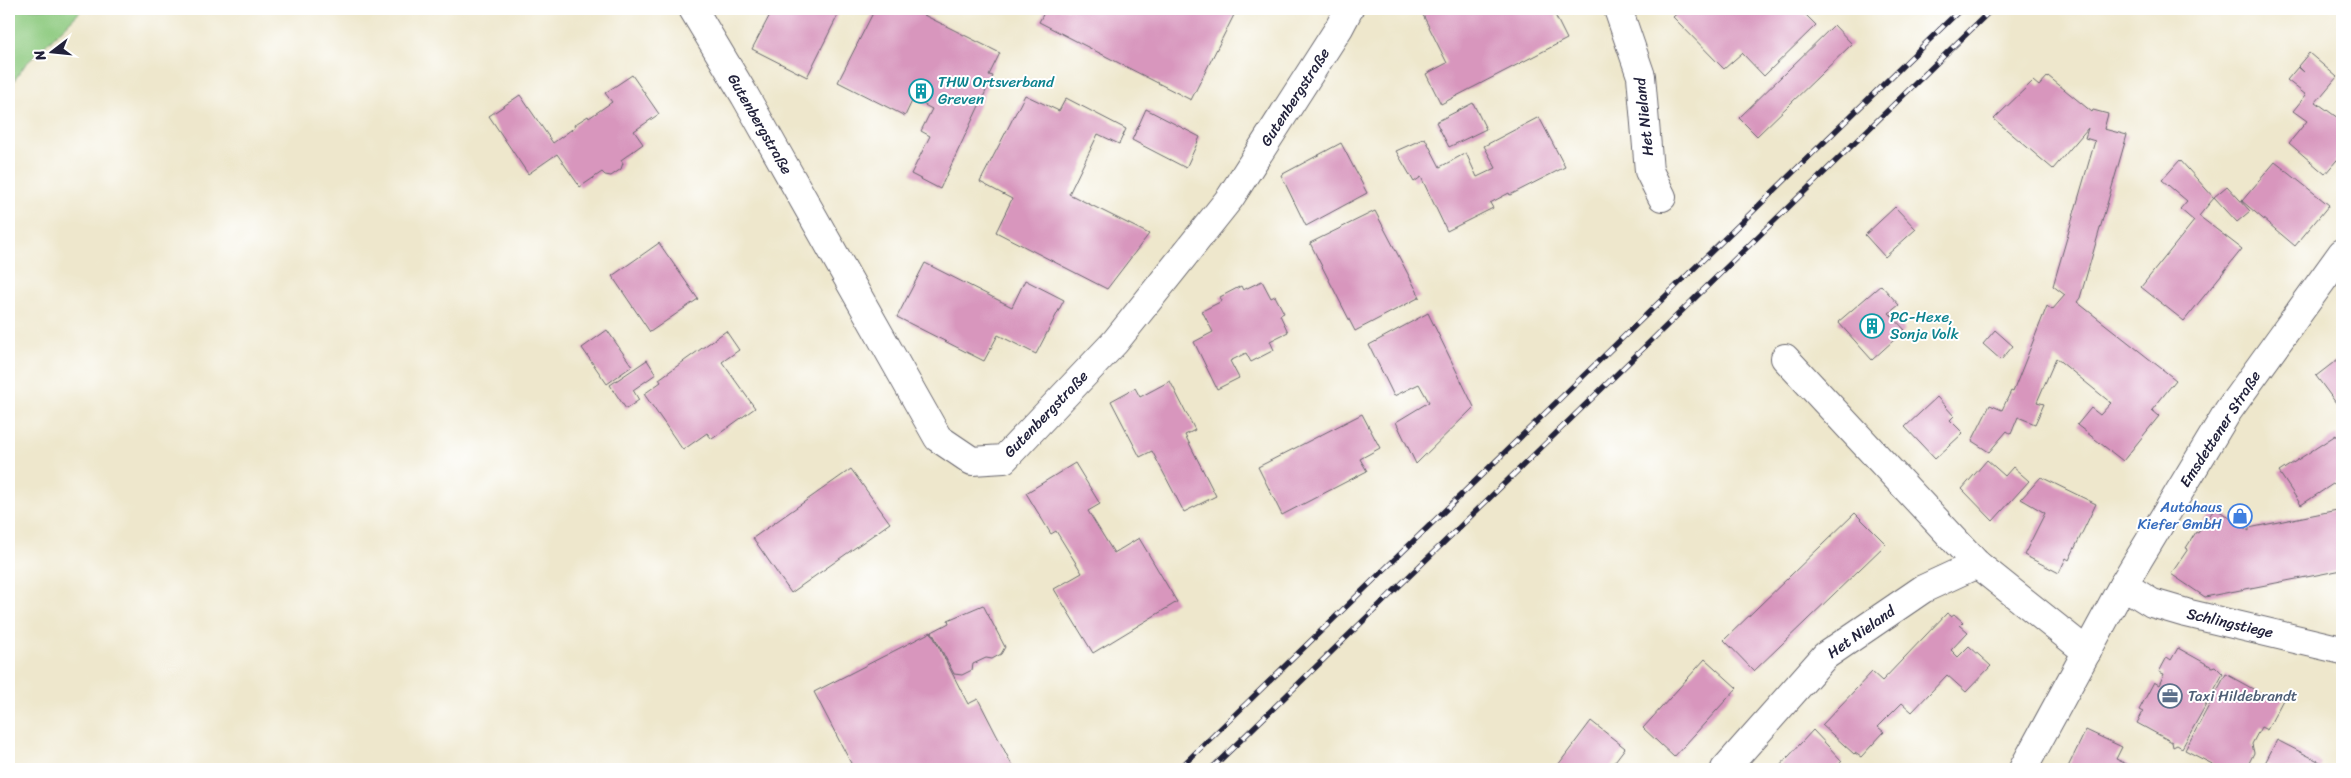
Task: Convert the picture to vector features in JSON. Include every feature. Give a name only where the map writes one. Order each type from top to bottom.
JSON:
[{"type":"street","name":"Gutenbergstraße","points":[[693,9],[750,105],[938,438],[972,461],[1004,459],[1115,342],[1230,198],[1340,28],[1349,9]]},
{"type":"street","name":"Het Nieland","points":[[1618,9],[1641,76],[1650,171],[1662,197]]},
{"type":"street","name":"Emsdettener Straße","points":[[2023,769],[2123,585],[2228,411],[2342,254]]},
{"type":"street","points":[[1785,358],[1977,564],[2087,652]]},
{"type":"street","name":"Het Nieland","points":[[1725,769],[1824,656],[1923,589],[1977,564]]},
{"type":"street","name":"Schlingstiege","points":[[2123,585],[2152,603],[2186,613],[2342,650]]},
{"type":"green space","points":[[9,9],[83,9],[25,65],[9,88]]},
{"type":"building","points":[[773,9],[841,9],[807,77],[752,49]]},
{"type":"building","name":"THW Ortsverband Greven","points":[[875,9],[912,9],[1000,53],[989,75],[993,76],[940,189],[911,174],[930,136],[921,131],[932,109],[913,99],[905,116],[838,82]]},
{"type":"building","points":[[1046,9],[1226,9],[1235,13],[1191,100],[1039,22]]},
{"type":"building","points":[[1420,9],[1552,9],[1567,39],[1441,104],[1426,74],[1447,63]]},
{"type":"building","points":[[1682,9],[1800,9],[1816,25],[1764,76],[1742,53],[1724,69],[1673,17]]},
{"type":"building","points":[[1834,25],[1852,44],[1757,136],[1739,118]]},
{"type":"building","points":[[2309,53],[2337,77],[2316,102],[2342,121],[2342,154],[2325,174],[2289,143],[2307,121],[2293,111],[2306,95],[2287,80],[2298,67],[2304,72],[2298,66]]},
{"type":"building","points":[[632,75],[659,114],[634,131],[643,144],[621,160],[623,163],[621,169],[611,176],[605,175],[602,172],[580,187],[557,154],[528,174],[489,116],[520,95],[553,143],[575,127],[574,125],[588,116],[589,118],[612,102],[605,93]]},
{"type":"building","points":[[2048,76],[2092,112],[2093,110],[2108,114],[2104,129],[2127,135],[2080,298],[2077,302],[2176,380],[2152,410],[2159,416],[2123,461],[2077,425],[2091,408],[2100,415],[2111,403],[2056,358],[2037,402],[2044,404],[2035,424],[2018,417],[2011,434],[2007,431],[1989,452],[1972,441],[1990,405],[2002,410],[2011,391],[2013,392],[2047,306],[2052,310],[2065,295],[2053,286],[2095,141],[2085,138],[2088,128],[2053,169],[1994,119],[2033,81],[2039,86]]},
{"type":"building","points":[[1025,95],[1059,111],[1066,98],[1126,129],[1119,144],[1098,134],[1069,194],[1149,234],[1107,289],[996,232],[1012,199],[980,182]]},
{"type":"building","points":[[1473,103],[1486,129],[1449,147],[1436,122]]},
{"type":"building","points":[[1146,109],[1200,137],[1186,168],[1132,140]]},
{"type":"building","points":[[1539,117],[1565,167],[1490,203],[1493,208],[1447,231],[1421,177],[1414,182],[1396,151],[1425,138],[1440,167],[1466,153],[1477,177],[1496,168],[1484,146]]},
{"type":"building","points":[[1341,143],[1367,193],[1306,226],[1281,175]]},
{"type":"building","points":[[2180,160],[2214,198],[2199,216],[2242,249],[2184,321],[2141,287],[2194,221],[2180,209],[2187,201],[2162,180]]},
{"type":"building","points":[[2275,162],[2329,205],[2295,246],[2242,201]]},
{"type":"building","points":[[2227,186],[2250,211],[2237,222],[2214,197]]},
{"type":"building","points":[[1895,207],[1916,229],[1885,257],[1865,235]]},
{"type":"building","points":[[1375,211],[1420,297],[1355,331],[1310,243]]},
{"type":"building","points":[[659,243],[698,299],[650,332],[612,276]]},
{"type":"building","points":[[925,263],[1012,307],[1025,280],[1064,300],[1036,354],[998,335],[984,361],[897,317]]},
{"type":"building","points":[[1262,281],[1271,298],[1275,296],[1284,313],[1280,315],[1288,332],[1270,341],[1274,350],[1251,362],[1246,353],[1230,361],[1239,378],[1217,389],[1194,342],[1213,332],[1202,311],[1222,301],[1220,297],[1241,286],[1243,290]]},
{"type":"building","name":"PC-Hexe, Sonja Volk","points":[[1881,285],[1899,305],[1889,313],[1905,330],[1872,360],[1838,322]]},
{"type":"building","points":[[1428,313],[1474,407],[1416,464],[1396,422],[1429,402],[1419,384],[1394,396],[1369,345]]},
{"type":"building","points":[[607,330],[632,366],[607,384],[582,348]]},
{"type":"building","points":[[1995,330],[2013,346],[2001,360],[1983,344]]},
{"type":"building","points":[[726,331],[739,350],[722,362],[755,408],[712,439],[707,433],[683,450],[644,394],[661,382],[659,379]]},
{"type":"building","points":[[2342,356],[2342,411],[2316,376]]},
{"type":"building","points":[[647,360],[656,374],[633,390],[639,400],[626,409],[610,385]]},
{"type":"building","points":[[1170,381],[1195,430],[1185,435],[1216,496],[1184,512],[1152,451],[1140,457],[1111,401],[1135,388],[1140,397]]},
{"type":"building","points":[[1937,397],[1954,416],[1950,420],[1963,433],[1935,459],[1905,427]]},
{"type":"building","points":[[1362,414],[1380,448],[1360,459],[1367,471],[1282,515],[1258,467]]},
{"type":"building","points":[[2336,435],[2342,445],[2342,478],[2301,505],[2279,472]]},
{"type":"building","points":[[1987,460],[2005,476],[2013,467],[2029,481],[1993,521],[1962,489]]},
{"type":"building","points":[[1075,463],[1100,504],[1088,511],[1114,553],[1139,538],[1177,602],[1093,653],[1054,589],[1082,573],[1056,531],[1051,534],[1026,493]]},
{"type":"building","points":[[851,469],[890,523],[791,593],[753,538]]},
{"type":"building","points":[[2041,477],[2096,504],[2069,560],[2066,558],[2059,573],[2024,555],[2045,513],[2021,499]]},
{"type":"building","points":[[2215,508],[2249,531],[2249,528],[2342,509],[2342,570],[2205,597],[2171,574],[2188,549],[2186,548],[2196,532],[2198,533]]},
{"type":"building","points":[[1855,513],[1886,544],[1754,671],[1724,640]]},
{"type":"building","points":[[983,605],[1005,647],[1001,654],[992,659],[986,658],[973,664],[972,670],[962,675],[954,674],[932,632],[949,623],[948,620]]},
{"type":"building","points":[[1947,613],[1951,616],[1954,614],[1963,622],[1960,625],[1968,632],[1951,650],[1958,657],[1969,646],[1991,666],[1966,692],[1947,675],[1912,712],[1902,703],[1878,727],[1884,732],[1861,757],[1854,754],[1822,725],[1872,672],[1882,681]]},
{"type":"building","points":[[931,632],[968,704],[978,699],[1014,769],[854,769],[814,692]]},
{"type":"building","points":[[2178,648],[2212,667],[2215,666],[2223,674],[2182,748],[2177,745],[2173,747],[2172,742],[2137,723],[2143,712],[2139,710],[2154,682],[2159,685],[2164,674],[2159,672],[2167,657],[2171,660]]},
{"type":"building","points":[[1705,659],[1737,688],[1674,757],[1643,728]]},
{"type":"building","points":[[2226,674],[2271,699],[2284,694],[2285,696],[2267,730],[2261,727],[2252,744],[2254,753],[2246,769],[2222,769],[2185,750]]},
{"type":"building","points":[[1591,721],[1625,748],[1609,769],[1555,769]]},
{"type":"building","points":[[1813,730],[1842,761],[1835,769],[1777,769]]},
{"type":"building","points":[[2086,730],[2122,747],[2116,759],[2137,769],[2067,769]]},
{"type":"building","points":[[2277,740],[2322,763],[2319,769],[2276,769],[2265,763]]},
{"type":"railway","points":[[1179,769],[1961,9]]},
{"type":"railway","points":[[1211,769],[1992,9]]},
{"type":"place","name":"THW Ortsverband Greven","points":[[921,91]]},
{"type":"place","name":"PC-Hexe, Sonja Volk","points":[[1872,326]]},
{"type":"place","name":"Autohaus Kiefer GmbH","points":[[2240,516]]},
{"type":"place","name":"Taxi Hildebrandt","points":[[2170,696]]}]
